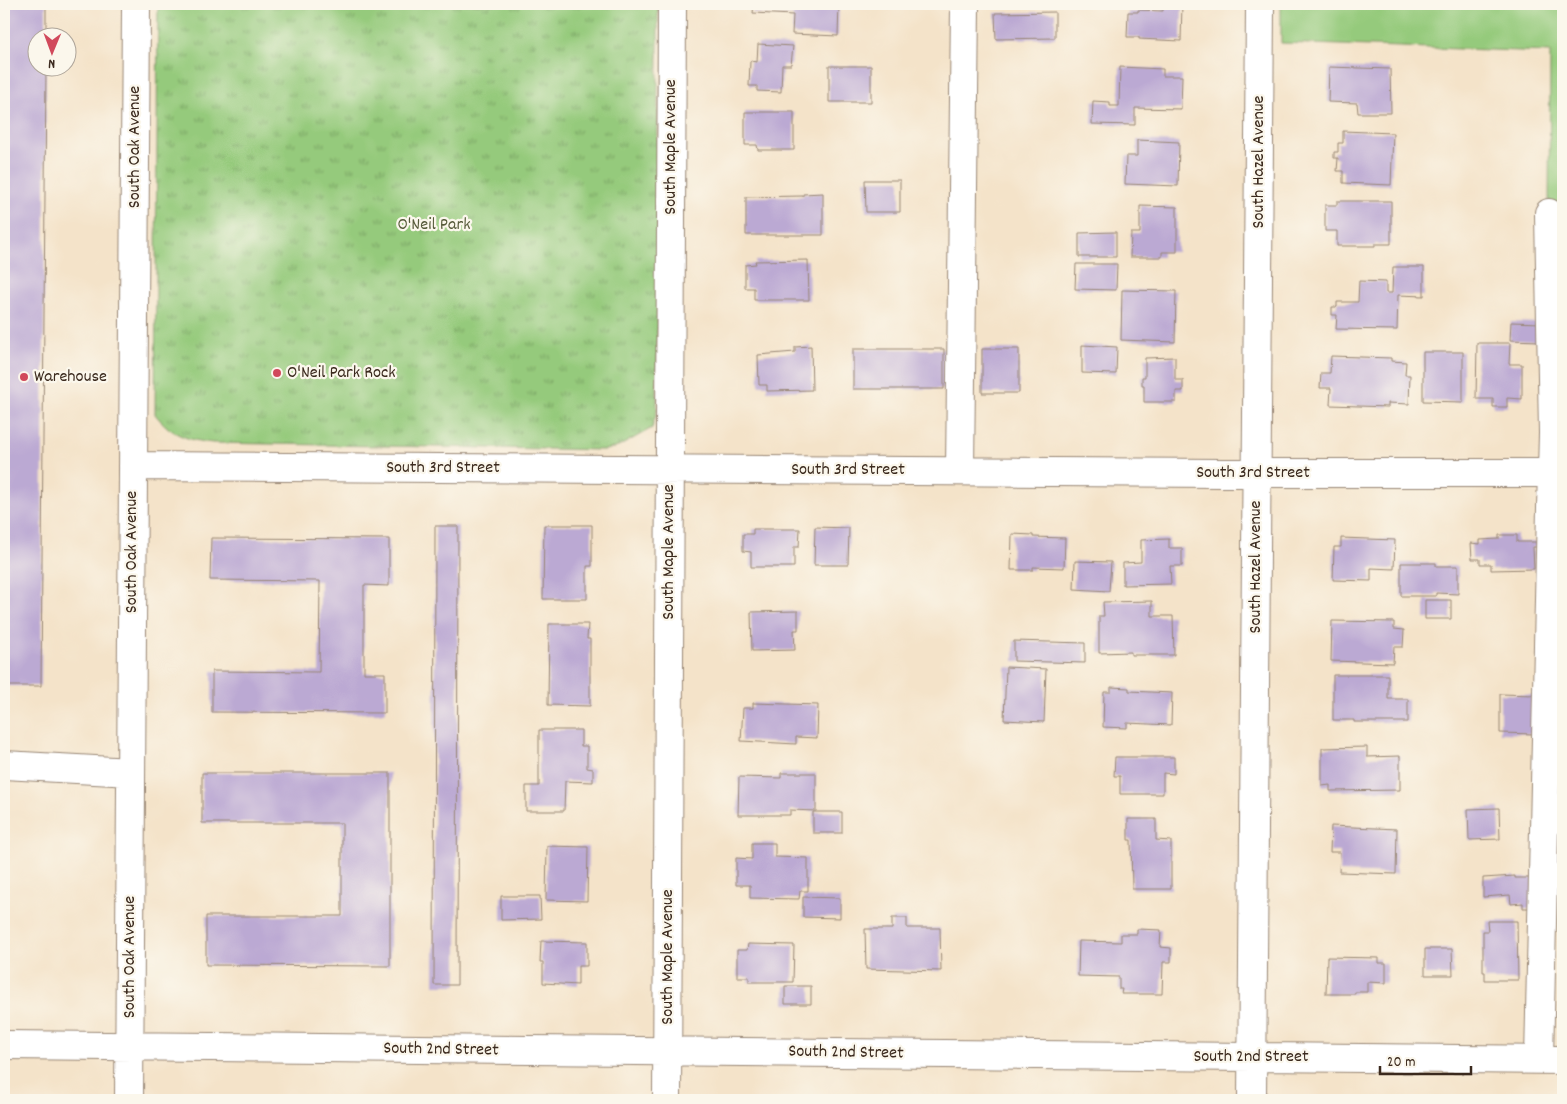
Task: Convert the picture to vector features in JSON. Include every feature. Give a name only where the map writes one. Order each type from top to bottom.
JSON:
[{"type":"street","name":"South Oak Avenue","points":[[128,1100],[136,4]]},
{"type":"street","name":"South Maple Avenue","points":[[667,1100],[672,4]]},
{"type":"street","points":[[960,471],[965,4]]},
{"type":"street","name":"South Hazel Avenue","points":[[1252,1100],[1260,4]]},
{"type":"street","points":[[1549,213],[1553,433],[1557,473],[1551,1060]]},
{"type":"street","name":"South 3rd Street","points":[[132,466],[1557,473]]},
{"type":"street","points":[[4,765],[131,772]]},
{"type":"street","name":"South 2nd Street","points":[[4,1045],[1551,1060]]},
{"type":"green space","name":"O'Neil Park","points":[[158,4],[658,4],[657,411],[652,428],[618,447],[605,450],[213,443],[187,438],[167,427],[155,414]]},
{"type":"green space","points":[[1281,4],[1563,4],[1563,257],[1549,213],[1550,52],[1281,43]]},
{"type":"building","name":"Warehouse","points":[[4,4],[46,4],[46,28],[28,28],[28,78],[46,78],[41,686],[4,686]]},
{"type":"building","points":[[754,4],[839,4],[838,36],[792,34],[793,15],[753,13]]},
{"type":"building","points":[[1163,4],[1182,4],[1181,41],[1127,37],[1128,12],[1138,12],[1138,10],[1163,11]]},
{"type":"building","points":[[1055,12],[1055,38],[996,39],[995,13]]},
{"type":"building","points":[[758,44],[793,46],[791,65],[782,65],[781,92],[757,91],[757,86],[749,86],[750,61],[757,62]]},
{"type":"building","points":[[829,66],[871,66],[871,102],[829,102]]},
{"type":"building","points":[[1120,67],[1163,69],[1163,76],[1182,76],[1181,109],[1135,108],[1135,125],[1092,124],[1093,101],[1110,102],[1110,106],[1119,106]]},
{"type":"building","points":[[1329,67],[1390,69],[1391,113],[1358,113],[1357,103],[1328,102]]},
{"type":"building","points":[[745,112],[794,112],[794,150],[758,150],[757,145],[745,145]]},
{"type":"building","points":[[1343,131],[1393,133],[1391,185],[1343,183],[1343,171],[1337,171],[1338,158],[1334,158],[1334,152],[1338,152],[1338,143],[1343,143]]},
{"type":"building","points":[[1137,140],[1179,142],[1178,186],[1125,184],[1126,156],[1137,156]]},
{"type":"building","points":[[865,180],[900,180],[900,212],[866,212]]},
{"type":"building","points":[[823,193],[823,235],[746,235],[746,197],[803,196],[803,194]]},
{"type":"building","points":[[1337,201],[1391,201],[1391,244],[1337,246],[1337,231],[1325,231],[1325,205],[1337,205]]},
{"type":"building","points":[[1140,206],[1177,207],[1177,252],[1162,252],[1162,257],[1130,257],[1131,233],[1140,233]]},
{"type":"building","points":[[1116,232],[1116,257],[1079,257],[1079,233]]},
{"type":"building","points":[[808,260],[809,300],[754,300],[754,288],[745,288],[745,265],[756,264],[755,261]]},
{"type":"building","points":[[1076,264],[1117,264],[1116,290],[1075,289]]},
{"type":"building","points":[[1393,267],[1424,267],[1424,296],[1398,295],[1397,330],[1336,329],[1337,315],[1332,315],[1332,307],[1337,307],[1337,302],[1358,302],[1359,281],[1386,282],[1386,293],[1392,293]]},
{"type":"building","points":[[1122,290],[1176,291],[1175,342],[1121,340]]},
{"type":"building","points":[[1511,322],[1541,323],[1540,341],[1510,340]]},
{"type":"building","points":[[1477,343],[1510,343],[1509,364],[1522,364],[1522,399],[1507,398],[1507,407],[1493,407],[1493,399],[1476,399]]},
{"type":"building","points":[[1082,345],[1117,347],[1116,374],[1082,373]]},
{"type":"building","points":[[811,346],[812,390],[767,391],[767,385],[759,385],[758,355],[795,352],[795,347]]},
{"type":"building","points":[[853,349],[944,349],[944,389],[853,389]]},
{"type":"building","points":[[982,349],[1019,349],[1019,393],[982,393]]},
{"type":"building","points":[[1423,352],[1463,352],[1463,402],[1423,401]]},
{"type":"building","points":[[1331,356],[1391,358],[1391,361],[1406,362],[1405,375],[1410,375],[1409,404],[1388,403],[1388,407],[1330,405],[1331,388],[1320,388],[1321,373],[1330,373]]},
{"type":"building","points":[[1175,357],[1175,380],[1183,380],[1183,391],[1176,391],[1176,402],[1144,402],[1142,377],[1145,377],[1145,358]]},
{"type":"building","points":[[544,525],[592,525],[592,566],[587,566],[587,599],[543,599]]},
{"type":"building","points":[[435,526],[458,526],[457,985],[434,985]]},
{"type":"building","points":[[815,527],[849,528],[848,565],[814,565]]},
{"type":"building","points":[[753,529],[800,529],[799,547],[794,547],[794,567],[751,567],[751,552],[743,551],[743,534],[753,534]]},
{"type":"building","points":[[1012,534],[1065,538],[1064,568],[1033,567],[1033,570],[1011,570]]},
{"type":"building","points":[[1499,535],[1517,535],[1517,542],[1537,542],[1538,547],[1533,547],[1534,569],[1491,570],[1491,564],[1480,564],[1480,559],[1472,559],[1471,543],[1480,544],[1480,540],[1499,539]]},
{"type":"building","points":[[211,538],[389,539],[389,586],[364,585],[364,673],[385,673],[385,713],[212,712],[212,671],[319,672],[320,581],[210,580]]},
{"type":"building","points":[[1341,538],[1395,540],[1394,569],[1371,568],[1371,581],[1333,580],[1334,547],[1341,547]]},
{"type":"building","points":[[1169,539],[1169,548],[1182,548],[1182,566],[1170,566],[1171,584],[1123,585],[1123,563],[1141,562],[1141,540]]},
{"type":"building","points":[[1075,561],[1111,562],[1109,591],[1074,589]]},
{"type":"building","points":[[1401,563],[1436,563],[1436,566],[1458,566],[1458,594],[1436,593],[1436,596],[1401,596]]},
{"type":"building","points":[[1425,600],[1451,600],[1451,619],[1425,619]]},
{"type":"building","points":[[1152,601],[1152,616],[1173,616],[1174,655],[1131,655],[1131,652],[1099,653],[1099,616],[1104,616],[1103,602]]},
{"type":"building","points":[[798,611],[798,630],[794,630],[795,650],[752,651],[751,612]]},
{"type":"building","points":[[1332,621],[1394,622],[1394,629],[1404,630],[1403,647],[1394,647],[1393,663],[1331,661]]},
{"type":"building","points":[[549,624],[588,624],[587,639],[590,639],[590,706],[548,705]]},
{"type":"building","points":[[1014,641],[1085,643],[1085,663],[1014,661]]},
{"type":"building","points":[[1006,667],[1046,669],[1044,722],[1004,720]]},
{"type":"building","points":[[1333,675],[1388,675],[1388,699],[1408,699],[1408,722],[1333,720]]},
{"type":"building","points":[[1111,687],[1129,688],[1129,691],[1172,693],[1171,725],[1127,723],[1127,728],[1103,727],[1104,692],[1111,692]]},
{"type":"building","points":[[1500,694],[1535,695],[1534,734],[1500,733]]},
{"type":"building","points":[[753,703],[818,705],[817,738],[796,737],[796,744],[741,741],[743,708],[753,708]]},
{"type":"building","points":[[539,730],[581,730],[581,746],[587,746],[587,768],[593,769],[593,782],[565,781],[564,811],[526,811],[526,786],[539,786]]},
{"type":"building","points":[[1367,747],[1367,757],[1400,756],[1400,790],[1330,791],[1330,785],[1322,786],[1322,748]]},
{"type":"building","points":[[1115,757],[1174,757],[1174,774],[1163,773],[1163,794],[1120,794],[1120,776],[1114,776]]},
{"type":"building","points":[[202,773],[390,773],[390,966],[206,965],[206,916],[342,916],[342,823],[202,823]]},
{"type":"building","points":[[781,773],[816,773],[816,811],[790,810],[790,815],[738,815],[739,777],[781,778]]},
{"type":"building","points":[[1499,808],[1500,839],[1469,840],[1468,809]]},
{"type":"building","points":[[813,812],[842,812],[842,833],[813,833]]},
{"type":"building","points":[[1128,819],[1156,819],[1156,840],[1171,841],[1171,889],[1132,889],[1131,840],[1128,840]]},
{"type":"building","points":[[1331,826],[1397,829],[1396,874],[1339,872],[1340,852],[1330,852]]},
{"type":"building","points":[[752,843],[775,843],[775,857],[808,858],[808,891],[800,891],[799,899],[750,898],[750,885],[736,885],[736,858],[752,859]]},
{"type":"building","points":[[547,846],[588,847],[587,901],[546,900]]},
{"type":"building","points":[[1515,876],[1515,878],[1534,878],[1535,908],[1523,908],[1523,903],[1511,904],[1510,895],[1483,897],[1483,878]]},
{"type":"building","points":[[501,896],[540,896],[541,919],[501,920]]},
{"type":"building","points":[[803,897],[840,898],[840,918],[803,917]]},
{"type":"building","points":[[892,918],[907,918],[907,928],[940,928],[941,971],[866,969],[865,929],[892,929]]},
{"type":"building","points":[[1487,921],[1517,921],[1518,980],[1485,980],[1485,972],[1483,972],[1483,931],[1488,931]]},
{"type":"building","points":[[1137,929],[1161,930],[1160,947],[1171,948],[1171,962],[1163,962],[1162,994],[1121,994],[1122,989],[1119,989],[1119,977],[1078,976],[1079,941],[1121,942],[1121,934],[1137,934]]},
{"type":"building","points":[[541,941],[587,942],[587,966],[578,966],[578,985],[543,983],[543,962],[540,962]]},
{"type":"building","points":[[748,944],[794,945],[793,982],[749,982],[749,977],[737,977],[737,950],[747,950]]},
{"type":"building","points":[[1425,949],[1452,949],[1453,975],[1425,975]]},
{"type":"building","points":[[1327,957],[1379,958],[1379,963],[1386,963],[1386,983],[1367,982],[1367,992],[1326,994]]},
{"type":"building","points":[[785,986],[811,986],[811,1004],[785,1004]]},
{"type":"place","name":"O'Neil Park Rock","points":[[277,373]]},
{"type":"place","name":"Warehouse","points":[[24,377]]}]
